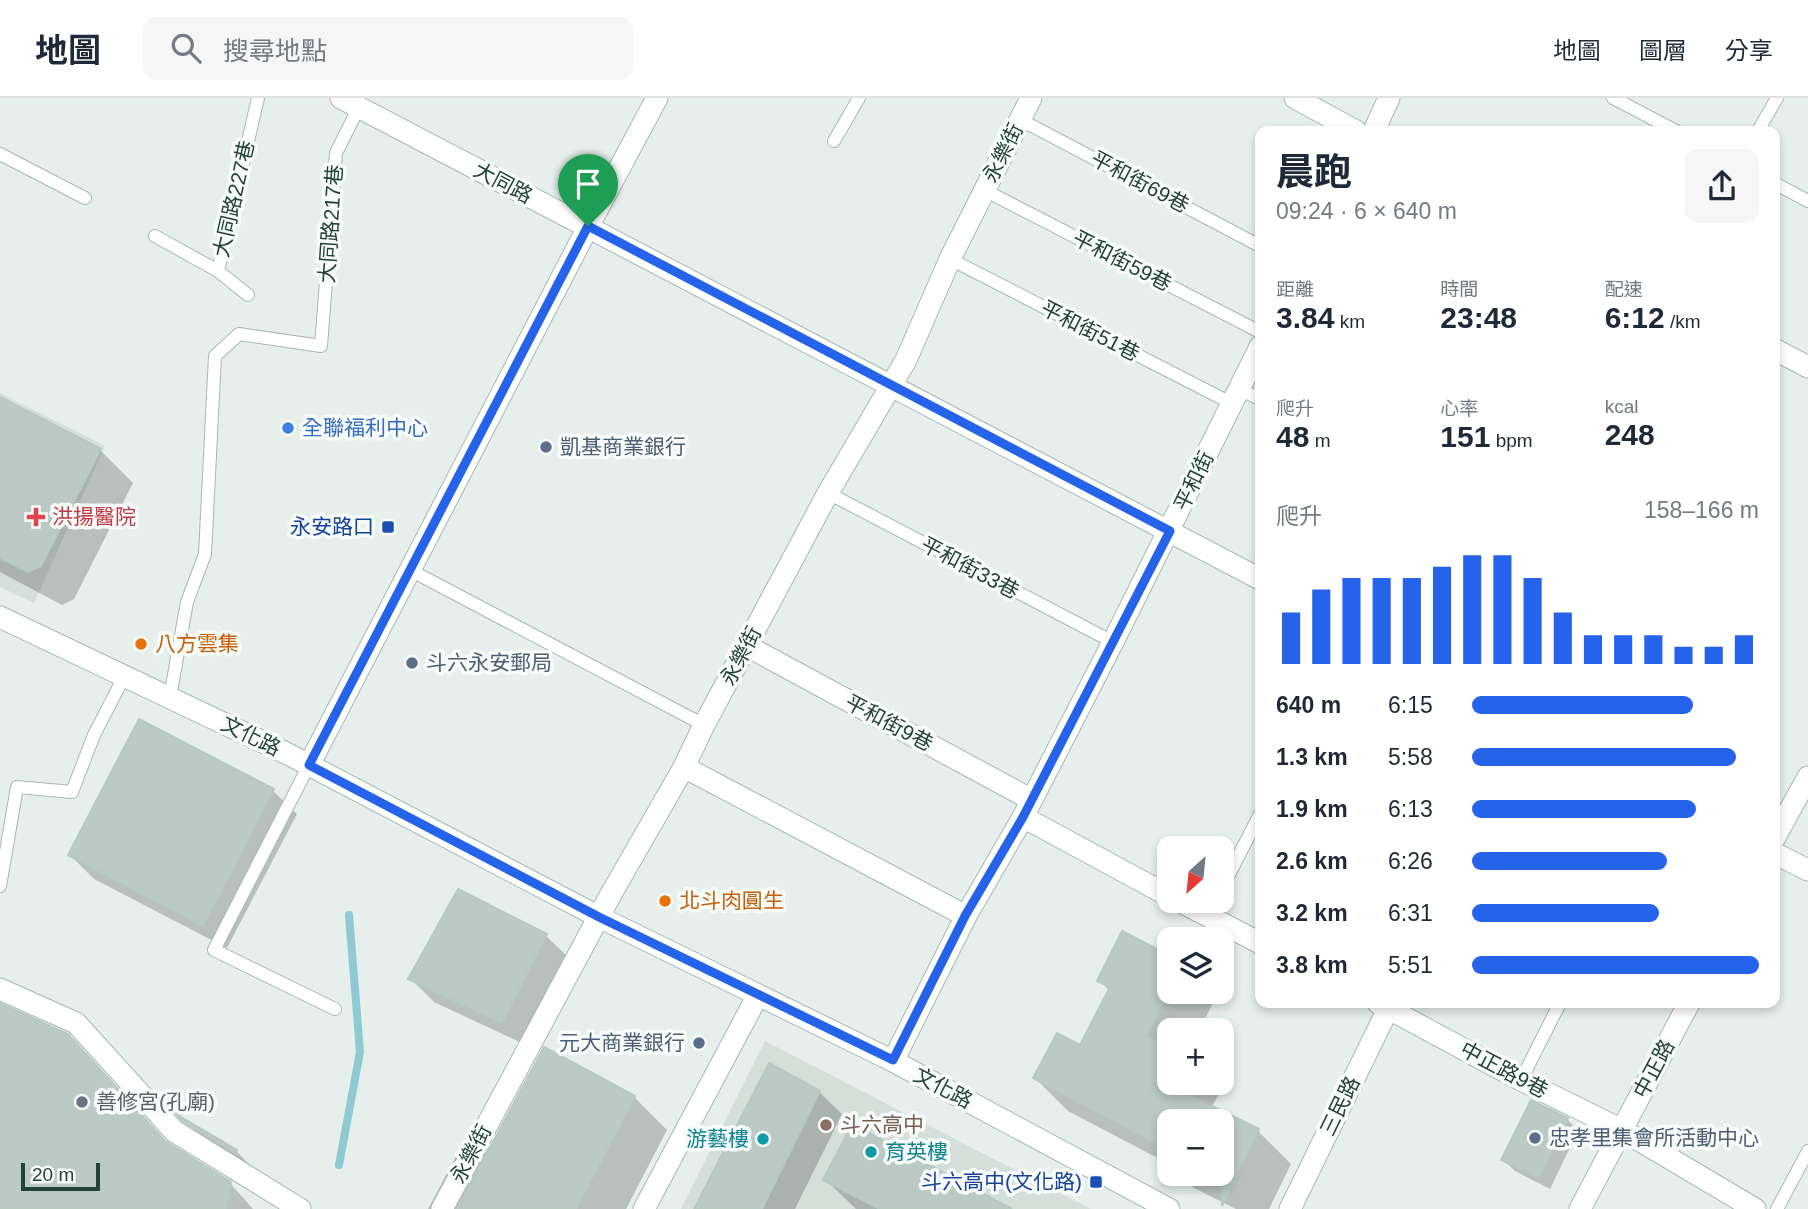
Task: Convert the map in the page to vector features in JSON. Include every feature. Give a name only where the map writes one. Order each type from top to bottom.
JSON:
[{"type":"street","points":[[309,765],[657,98]]},
{"type":"street","name":"永樂街","points":[[442,1209],[599,917],[684,767],[828,493],[906,360],[950,259],[1031,98]]},
{"type":"street","points":[[1295,98],[1347,126]]},
{"type":"street","points":[[1376,126],[1390,98]]},
{"type":"street","name":"大同路","points":[[350,102],[1255,576]]},
{"type":"street","points":[[1780,352],[1808,367]]},
{"type":"street","name":"平和街","points":[[893,1060],[965,916],[1027,808],[1113,642],[1255,357]]},
{"type":"street","name":"文化路","points":[[0,617],[125,674],[309,765],[599,917],[893,1060],[1169,1209]]},
{"type":"street","name":"平和街9巷","points":[[747,646],[1027,808],[1157,889]]},
{"type":"street","points":[[684,767],[965,916]]},
{"type":"street","points":[[1780,828],[1808,777]]},
{"type":"street","points":[[1780,856],[1808,870]]},
{"type":"street","points":[[1218,914],[1255,940]]},
{"type":"street","points":[[0,989],[76,1023],[174,1131],[300,1209]]},
{"type":"street","points":[[644,1209],[758,995]]},
{"type":"street","name":"三民路","points":[[1290,1209],[1384,1008]]},
{"type":"street","name":"中正路9巷","points":[[1393,1008],[1521,1080],[1622,1130],[1755,1209]]},
{"type":"street","name":"中正路","points":[[1580,1209],[1686,1008]]},
{"type":"lane","name":"大同路227巷","points":[[155,236],[218,271],[258,98]]},
{"type":"lane","points":[[834,141],[859,98]]},
{"type":"lane","points":[[1613,98],[1666,126]]},
{"type":"lane","points":[[1761,126],[1777,98]]},
{"type":"lane","name":"大同路217巷","points":[[170,697],[187,602],[205,554],[215,356],[239,334],[321,346],[336,153],[350,102]]},
{"type":"lane","name":"平和街69巷","points":[[1019,119],[1255,243]]},
{"type":"lane","points":[[0,154],[85,198]]},
{"type":"lane","points":[[1780,186],[1808,201]]},
{"type":"lane","name":"平和街59巷","points":[[984,190],[1255,329]]},
{"type":"lane","name":"平和街51巷","points":[[950,259],[1235,396],[1255,398]]},
{"type":"lane","points":[[218,271],[248,295]]},
{"type":"lane","name":"平和街33巷","points":[[828,493],[1113,642]]},
{"type":"lane","points":[[410,570],[704,725]]},
{"type":"lane","points":[[0,886],[18,787],[72,792],[94,735],[125,674]]},
{"type":"lane","points":[[309,765],[215,950],[335,1009]]},
{"type":"lane","points":[[1234,865],[1255,824]]},
{"type":"lane","points":[[1521,1080],[1557,1008]]},
{"type":"lane","points":[[1777,1209],[1808,1151]]},
{"type":"shaded area","name":"洪揚醫院","points":[[0,393],[105,446],[34,603],[0,587]]},
{"type":"shaded area","name":"斗六高中","points":[[765,1041],[1091,1209],[681,1209]]},
{"type":"building","name":"洪揚醫院","points":[[0,397],[101,449],[41,566],[28,572],[0,558]]},
{"type":"building","points":[[139,719],[274,789],[203,926],[68,855]]},
{"type":"building","points":[[458,889],[547,934],[502,1023],[408,979]]},
{"type":"building","points":[[1122,931],[1157,949],[1157,1004],[1162,1004],[1146,1036],[1157,1042],[1157,1095],[1189,1095],[1218,1109],[1157,1109],[1157,1144],[1033,1078],[1057,1033],[1080,1045],[1110,987],[1097,981]]},
{"type":"building","name":"善修宮(孔廟)","points":[[0,1003],[68,1034],[164,1140],[231,1182],[226,1209],[0,1209]]},
{"type":"building","points":[[544,1047],[635,1096],[576,1209],[457,1209]]},
{"type":"building","name":"游藝樓","points":[[769,1063],[820,1091],[762,1209],[694,1209]]},
{"type":"building","name":"忠孝里集會所活動中心","points":[[1531,1100],[1568,1118],[1538,1178],[1501,1160]]},
{"type":"building","points":[[172,1109],[237,1150],[236,1154],[182,1121]]},
{"type":"building","points":[[1234,1117],[1259,1129],[1234,1181]]},
{"type":"building","name":"育英樓","points":[[852,1124],[1012,1209],[880,1209],[823,1180]]},
{"type":"building","points":[[1222,1186],[1232,1186],[1222,1206]]},
{"type":"waterway","points":[[339,1165],[360,1052],[349,915]]},
{"type":"place","name":"全聯福利中心","points":[[288,428]]},
{"type":"place","name":"凱基商業銀行","points":[[546,447]]},
{"type":"place","name":"洪揚醫院","points":[[36,517]]},
{"type":"place","name":"永安路口","points":[[388,527]]},
{"type":"place","name":"八方雲集","points":[[141,644]]},
{"type":"place","name":"斗六永安郵局","points":[[412,663]]},
{"type":"place","name":"北斗肉圓生","points":[[665,901]]},
{"type":"place","name":"元大商業銀行","points":[[699,1043]]},
{"type":"place","name":"善修宮(孔廟)","points":[[82,1102]]},
{"type":"place","name":"斗六高中","points":[[826,1125]]},
{"type":"place","name":"忠孝里集會所活動中心","points":[[1535,1138]]},
{"type":"place","name":"游藝樓","points":[[763,1139]]},
{"type":"place","name":"育英樓","points":[[871,1152]]},
{"type":"place","name":"斗六高中(文化路)","points":[[1096,1182]]},
{"type":"route","points":[[588,226],[1170,531],[1023,817],[965,916],[893,1060],[599,917],[309,765],[588,226]]}]
